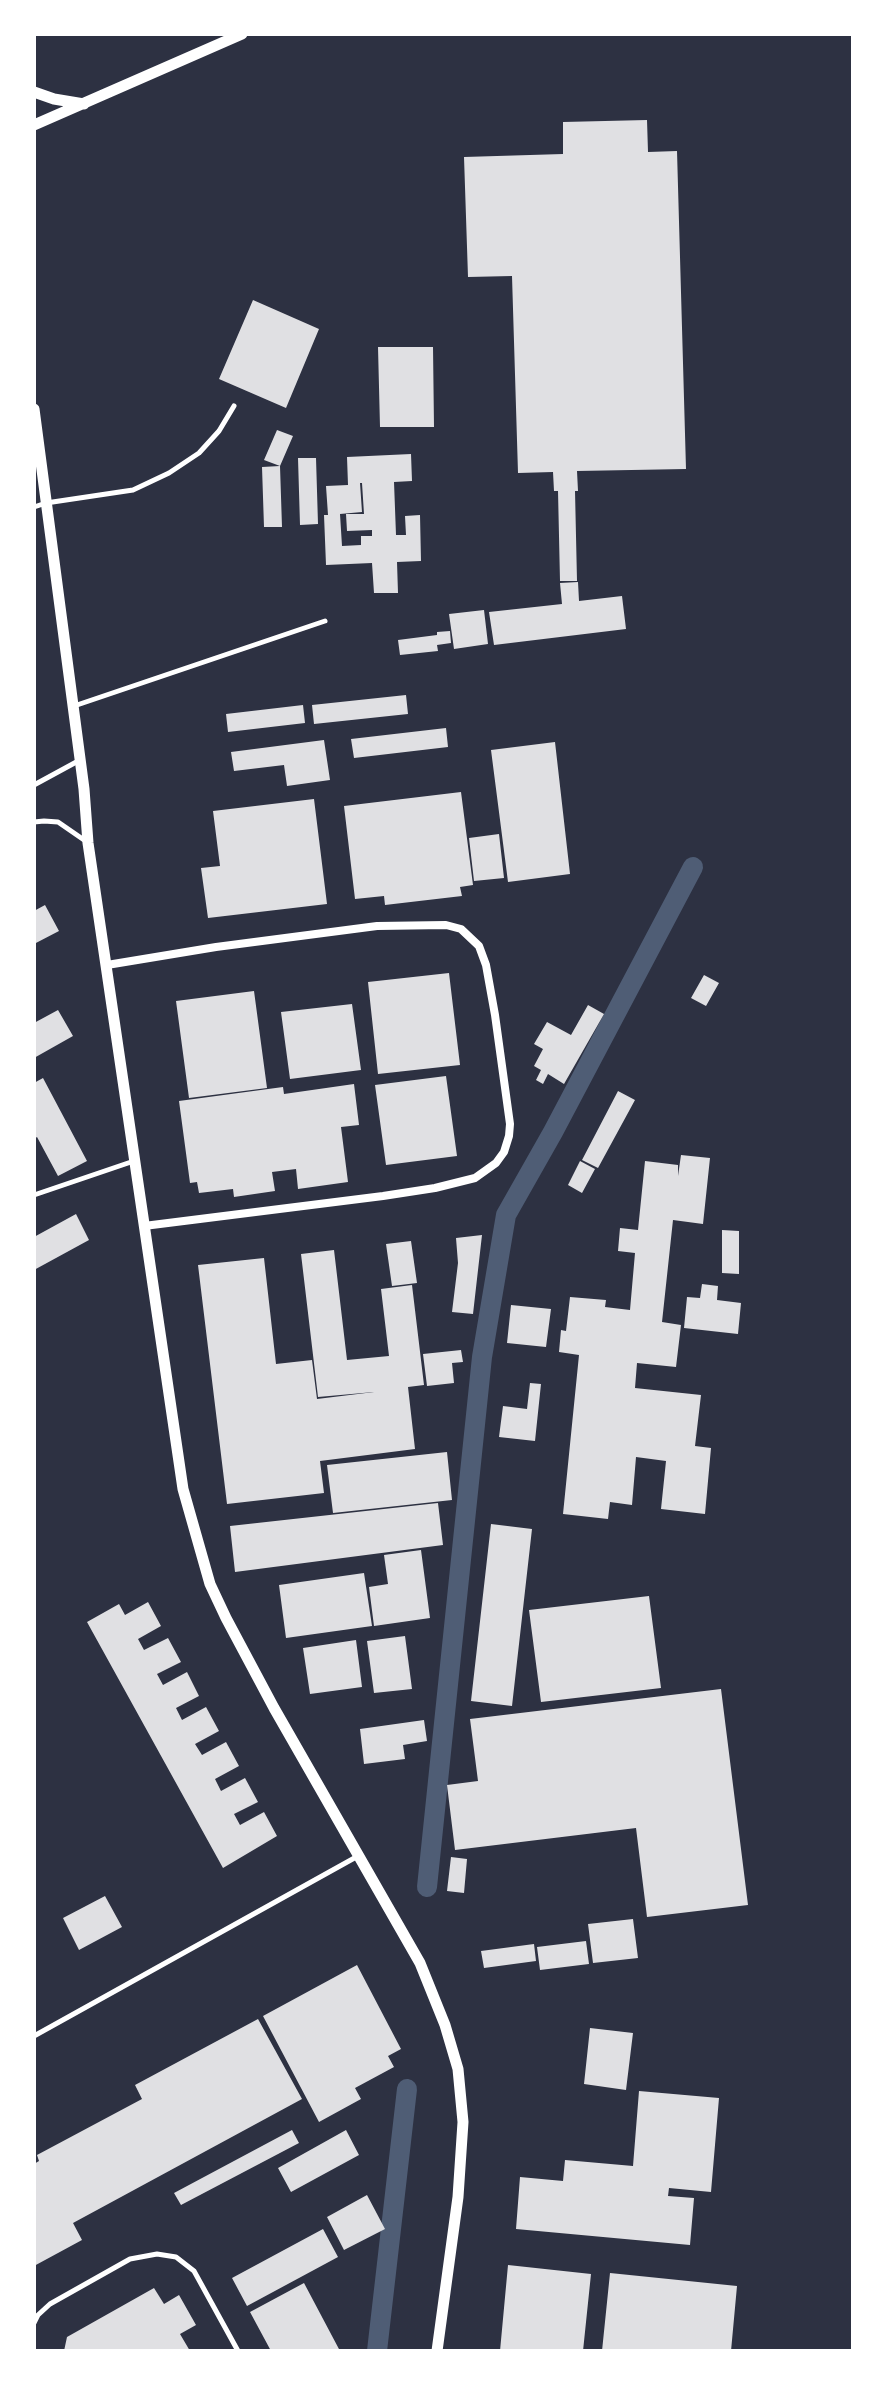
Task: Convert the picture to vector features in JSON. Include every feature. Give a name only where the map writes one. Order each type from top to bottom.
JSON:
[{"type":"street","points":[[34,125],[242,34]]},
{"type":"street","points":[[34,92],[84,104]]},
{"type":"street","points":[[34,409],[88,843],[183,1489],[210,1584],[226,1618],[420,1963],[445,2025],[458,2069],[463,2122],[458,2197],[437,2351]]},
{"type":"street","points":[[107,965],[377,926],[446,925],[461,929],[479,946],[486,965],[495,1015],[509,1136],[504,1152],[496,1163],[475,1178],[448,1186],[383,1196],[144,1226]]},
{"type":"lane","points":[[34,507],[133,490],[169,473],[199,453],[219,431],[234,406]]},
{"type":"lane","points":[[73,707],[325,621]]},
{"type":"lane","points":[[34,785],[80,760]]},
{"type":"lane","points":[[34,822],[58,822],[88,843]]},
{"type":"lane","points":[[34,1195],[135,1161]]},
{"type":"lane","points":[[34,2036],[360,1856]]},
{"type":"lane","points":[[34,2323],[50,2304],[130,2259],[157,2254],[176,2257],[194,2271],[238,2351]]},
{"type":"building","points":[[647,120],[648,152],[677,151],[686,469],[577,471],[577,581],[560,581],[558,491],[554,491],[553,472],[518,473],[512,276],[468,277],[464,157],[563,154],[563,122]]},
{"type":"building","points":[[253,300],[319,329],[286,408],[219,379]]},
{"type":"building","points":[[378,347],[433,347],[434,427],[380,427]]},
{"type":"building","points":[[277,430],[293,436],[280,466],[264,460]]},
{"type":"building","points":[[411,454],[412,481],[394,482],[396,535],[406,535],[405,516],[420,515],[421,561],[397,562],[398,593],[374,593],[372,563],[326,565],[326,486],[348,485],[347,457]],"holes":[[[362,483],[364,514],[346,514],[347,531],[372,530],[372,536],[361,536],[361,545],[342,546],[340,514],[362,512]]]},
{"type":"building","points":[[298,458],[316,458],[318,524],[300,525]]},
{"type":"building","points":[[280,466],[282,527],[264,527],[262,467]]},
{"type":"building","points":[[578,582],[579,601],[622,596],[626,629],[494,645],[489,612],[562,604],[560,583]]},
{"type":"building","points":[[484,610],[488,644],[454,649],[449,614]]},
{"type":"building","points":[[450,631],[451,643],[437,645],[438,651],[400,655],[398,640]]},
{"type":"building","points":[[406,695],[408,714],[314,724],[312,705]]},
{"type":"building","points":[[303,705],[305,723],[228,732],[226,714]]},
{"type":"building","points":[[446,728],[448,747],[354,758],[351,739]]},
{"type":"building","points":[[324,740],[330,780],[287,786],[284,765],[234,771],[231,752]]},
{"type":"building","points":[[555,742],[570,874],[508,882],[491,750]]},
{"type":"building","points":[[461,792],[473,885],[460,887],[462,896],[385,905],[384,896],[355,899],[344,806]]},
{"type":"building","points":[[314,799],[327,904],[208,918],[201,868],[220,866],[213,811]]},
{"type":"building","points":[[499,834],[504,878],[474,881],[469,838]]},
{"type":"building","points":[[45,905],[59,931],[34,944],[34,911]]},
{"type":"building","points":[[449,973],[460,1065],[378,1074],[368,982]]},
{"type":"building","points":[[704,975],[719,983],[706,1006],[691,998]]},
{"type":"building","points":[[254,991],[267,1088],[189,1098],[176,1001]]},
{"type":"building","points":[[352,1004],[361,1070],[290,1079],[281,1012]]},
{"type":"building","points":[[588,1005],[604,1014],[564,1084],[548,1074],[543,1084],[536,1080],[541,1070],[534,1066],[543,1049],[534,1044],[547,1022],[571,1035]]},
{"type":"building","points":[[58,1010],[73,1036],[34,1058],[34,1023]]},
{"type":"building","points":[[446,1076],[457,1156],[386,1165],[375,1085]]},
{"type":"building","points":[[43,1078],[87,1161],[58,1176],[37,1137],[34,1139],[34,1083]]},
{"type":"building","points":[[354,1084],[359,1125],[341,1127],[348,1182],[298,1189],[296,1169],[272,1172],[275,1191],[234,1197],[233,1189],[199,1193],[197,1182],[190,1183],[179,1101],[283,1087],[284,1094]]},
{"type":"building","points":[[618,1091],[635,1100],[598,1168],[582,1160]]},
{"type":"building","points":[[681,1155],[710,1158],[703,1224],[673,1220],[662,1322],[681,1325],[676,1367],[637,1363],[635,1388],[701,1395],[695,1446],[711,1448],[705,1514],[661,1509],[666,1461],[636,1457],[632,1505],[610,1502],[608,1519],[563,1514],[579,1355],[559,1352],[561,1330],[566,1331],[570,1297],[606,1300],[605,1307],[630,1310],[635,1253],[618,1251],[620,1228],[638,1230],[645,1161],[678,1165],[678,1176]]},
{"type":"building","points":[[580,1161],[595,1169],[582,1193],[568,1185]]},
{"type":"building","points":[[76,1214],[89,1240],[34,1270],[34,1237]]},
{"type":"building","points":[[722,1230],[739,1231],[739,1274],[722,1273]]},
{"type":"building","points":[[482,1235],[473,1314],[452,1312],[458,1263],[456,1238]]},
{"type":"building","points":[[411,1241],[417,1283],[392,1286],[386,1244]]},
{"type":"building","points":[[334,1250],[347,1360],[389,1356],[381,1289],[412,1285],[424,1385],[408,1387],[415,1449],[320,1461],[324,1493],[227,1504],[198,1265],[264,1258],[276,1364],[312,1360],[317,1399],[374,1392],[318,1397],[301,1254]]},
{"type":"building","points":[[702,1284],[718,1286],[717,1300],[741,1303],[738,1334],[684,1328],[687,1297],[700,1298]]},
{"type":"building","points":[[511,1305],[551,1309],[546,1347],[507,1343]]},
{"type":"building","points":[[461,1350],[463,1362],[452,1363],[454,1383],[427,1386],[423,1354]]},
{"type":"building","points":[[530,1383],[541,1384],[535,1441],[499,1437],[503,1406],[527,1409]]},
{"type":"building","points":[[447,1452],[452,1500],[333,1513],[327,1465]]},
{"type":"building","points":[[438,1503],[443,1545],[235,1572],[230,1526]]},
{"type":"building","points":[[491,1524],[532,1529],[512,1706],[471,1701]]},
{"type":"building","points":[[421,1550],[430,1618],[374,1626],[369,1587],[388,1584],[384,1555]]},
{"type":"building","points":[[364,1573],[372,1626],[286,1638],[279,1585]]},
{"type":"building","points":[[649,1596],[661,1688],[541,1702],[529,1610]]},
{"type":"building","points":[[148,1602],[161,1626],[138,1639],[144,1650],[168,1638],[181,1662],[157,1674],[163,1685],[187,1672],[199,1696],[176,1708],[182,1720],[206,1707],[219,1731],[195,1744],[202,1755],[226,1742],[239,1766],[215,1779],[221,1791],[245,1778],[258,1802],[234,1814],[240,1825],[264,1812],[277,1836],[223,1868],[87,1622],[119,1604],[125,1615]]},
{"type":"building","points":[[405,1636],[412,1689],[374,1693],[367,1641]]},
{"type":"building","points":[[356,1640],[362,1687],[310,1694],[303,1648]]},
{"type":"building","points":[[721,1689],[748,1905],[647,1917],[636,1828],[455,1850],[447,1785],[478,1781],[470,1719]]},
{"type":"building","points":[[424,1720],[427,1741],[403,1745],[405,1759],[364,1764],[360,1729]]},
{"type":"building","points":[[451,1857],[467,1859],[464,1893],[447,1891]]},
{"type":"building","points":[[105,1896],[122,1927],[79,1950],[63,1918]]},
{"type":"building","points":[[633,1919],[638,1958],[593,1963],[588,1924]]},
{"type":"building","points":[[586,1941],[589,1964],[540,1970],[537,1947]]},
{"type":"building","points":[[534,1944],[536,1961],[484,1968],[481,1951]]},
{"type":"building","points":[[357,1965],[401,2049],[388,2056],[394,2067],[355,2088],[361,2099],[319,2122],[263,2016]]},
{"type":"building","points":[[258,2019],[302,2099],[73,2223],[82,2240],[34,2266],[34,2164],[39,2161],[37,2155],[142,2099],[135,2085]]},
{"type":"building","points":[[590,2028],[633,2033],[626,2090],[584,2084]]},
{"type":"building","points":[[639,2091],[719,2098],[711,2192],[669,2188],[668,2196],[694,2198],[690,2245],[516,2229],[520,2177],[563,2181],[565,2160],[633,2166]]},
{"type":"building","points":[[292,2130],[299,2143],[181,2205],[174,2193]]},
{"type":"building","points":[[346,2130],[359,2155],[291,2192],[278,2168]]},
{"type":"building","points":[[367,2195],[385,2229],[344,2250],[327,2217]]},
{"type":"building","points":[[323,2229],[338,2257],[247,2306],[232,2278]]},
{"type":"building","points":[[508,2265],[591,2274],[583,2351],[500,2351]]},
{"type":"building","points":[[610,2273],[737,2286],[731,2351],[602,2351]]},
{"type":"building","points":[[304,2283],[340,2351],[271,2351],[250,2312]]},
{"type":"building","points":[[154,2288],[164,2304],[179,2295],[196,2325],[180,2334],[190,2351],[64,2351],[67,2337]]},
{"type":"waterway","points":[[427,1887],[482,1357],[506,1215],[693,867]]},
{"type":"waterway","points":[[377,2351],[407,2089]]}]
